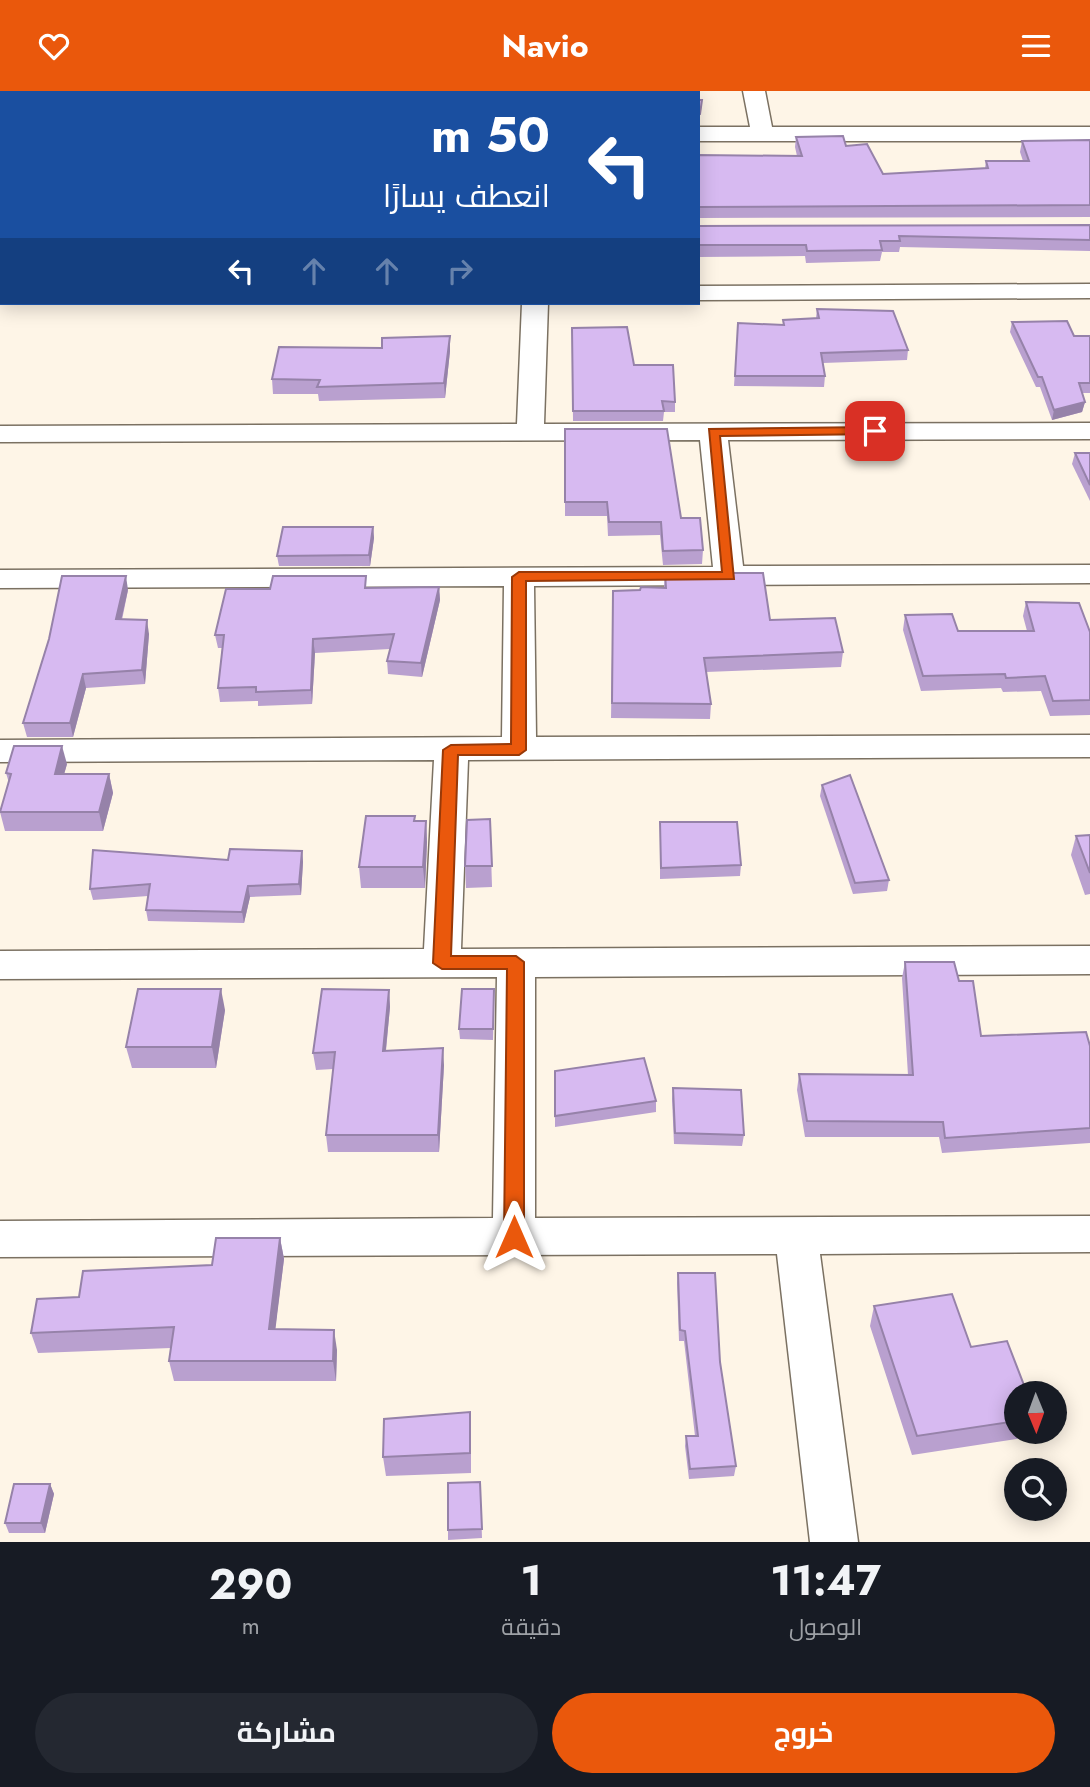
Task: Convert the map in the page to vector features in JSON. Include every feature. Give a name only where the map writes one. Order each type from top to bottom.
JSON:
[{"type":"street","points":[[754,91],[762,134]]},
{"type":"street","points":[[700,134],[1090,134]]},
{"type":"street","points":[[700,293],[1090,291]]},
{"type":"street","points":[[530,432],[535,305]]},
{"type":"street","points":[[0,434],[1090,431]]},
{"type":"street","points":[[713,432],[729,576]]},
{"type":"street","points":[[0,579],[1090,574]]},
{"type":"street","points":[[519,577],[519,750]]},
{"type":"street","points":[[0,751],[1090,746]]},
{"type":"street","points":[[442,963],[451,750]]},
{"type":"street","points":[[0,965],[1090,960]]},
{"type":"street","points":[[514,1237],[516,962]]},
{"type":"street","points":[[0,1239],[1090,1234]]},
{"type":"street","points":[[796,1235],[834,1542]]},
{"type":"building","points":[[843,136],[846,146],[867,144],[883,174],[988,168],[986,161],[1029,161],[1022,141],[1090,140],[1090,205],[700,207],[700,155],[802,156],[796,137]]},
{"type":"building","points":[[1090,225],[1090,240],[899,236],[900,241],[880,241],[882,250],[807,251],[806,245],[700,245],[700,226]]},
{"type":"building","points":[[817,309],[893,311],[908,350],[821,353],[825,376],[735,376],[738,323],[784,325],[783,320],[819,318]]},
{"type":"building","points":[[1067,321],[1074,336],[1090,336],[1090,383],[1079,383],[1085,402],[1054,410],[1042,377],[1038,377],[1012,322]]},
{"type":"building","points":[[627,327],[634,365],[673,365],[675,402],[662,401],[664,411],[573,411],[572,328]]},
{"type":"building","points":[[450,336],[444,383],[317,387],[320,380],[272,379],[279,347],[382,348],[382,338]]},
{"type":"building","points":[[565,429],[667,429],[681,518],[700,518],[703,550],[663,551],[661,522],[609,522],[607,502],[565,502]]},
{"type":"building","points":[[1075,453],[1090,453],[1090,485]]},
{"type":"building","points":[[283,527],[373,527],[369,555],[277,556]]},
{"type":"building","points":[[665,573],[763,573],[770,620],[835,618],[843,652],[704,658],[711,704],[612,703],[613,591],[640,590],[641,587],[666,588]]},
{"type":"building","points":[[62,576],[126,576],[116,619],[147,620],[142,670],[83,674],[70,723],[23,723],[49,639]]},
{"type":"building","points":[[273,576],[366,576],[365,588],[439,587],[421,663],[387,661],[394,634],[313,639],[311,690],[256,692],[256,687],[218,688],[224,635],[215,635],[226,589],[270,589]]},
{"type":"building","points":[[1026,602],[1079,603],[1090,632],[1090,700],[1053,701],[1045,676],[923,676],[905,615],[952,614],[958,631],[1034,631]]},
{"type":"building","points":[[14,746],[62,746],[55,774],[109,774],[99,812],[0,812],[11,774],[6,773]]},
{"type":"building","points":[[850,775],[889,880],[855,883],[822,785]]},
{"type":"building","points":[[366,816],[415,816],[414,821],[426,821],[423,867],[359,867]]},
{"type":"building","points":[[490,819],[492,866],[465,866],[467,820]]},
{"type":"building","points":[[660,822],[737,822],[741,865],[661,868]]},
{"type":"building","points":[[1090,835],[1090,873],[1076,836]]},
{"type":"building","points":[[230,849],[302,851],[299,884],[248,886],[242,912],[146,910],[150,884],[90,889],[93,850],[228,860]]},
{"type":"building","points":[[905,962],[954,962],[959,981],[973,981],[981,1036],[1086,1032],[1090,1046],[1090,1128],[945,1138],[943,1122],[807,1121],[799,1074],[913,1075]]},
{"type":"building","points":[[138,989],[221,989],[212,1047],[126,1047]]},
{"type":"building","points":[[322,989],[389,990],[383,1051],[443,1048],[438,1135],[326,1135],[335,1052],[313,1053]]},
{"type":"building","points":[[462,989],[494,989],[493,1029],[459,1029]]},
{"type":"building","points":[[644,1058],[656,1101],[555,1116],[555,1071]]},
{"type":"building","points":[[673,1088],[741,1090],[744,1135],[675,1133]]},
{"type":"building","points":[[216,1238],[280,1238],[269,1329],[334,1330],[333,1361],[169,1361],[174,1327],[31,1333],[37,1299],[79,1297],[83,1271],[212,1265]]},
{"type":"building","points":[[678,1273],[715,1273],[720,1362],[736,1466],[690,1469],[686,1436],[698,1436],[685,1331],[680,1330]]},
{"type":"building","points":[[952,1294],[971,1347],[1007,1341],[1022,1381],[1004,1381],[1004,1423],[917,1436],[874,1306]]},
{"type":"building","points":[[470,1412],[470,1453],[383,1457],[384,1419]]},
{"type":"building","points":[[480,1482],[482,1529],[448,1530],[448,1483]]},
{"type":"building","points":[[14,1484],[50,1484],[41,1523],[5,1523]]},
{"type":"route","points":[[514,1237],[516,962],[442,963],[451,750],[519,750],[519,577],[729,576],[713,432],[875,431]]}]
